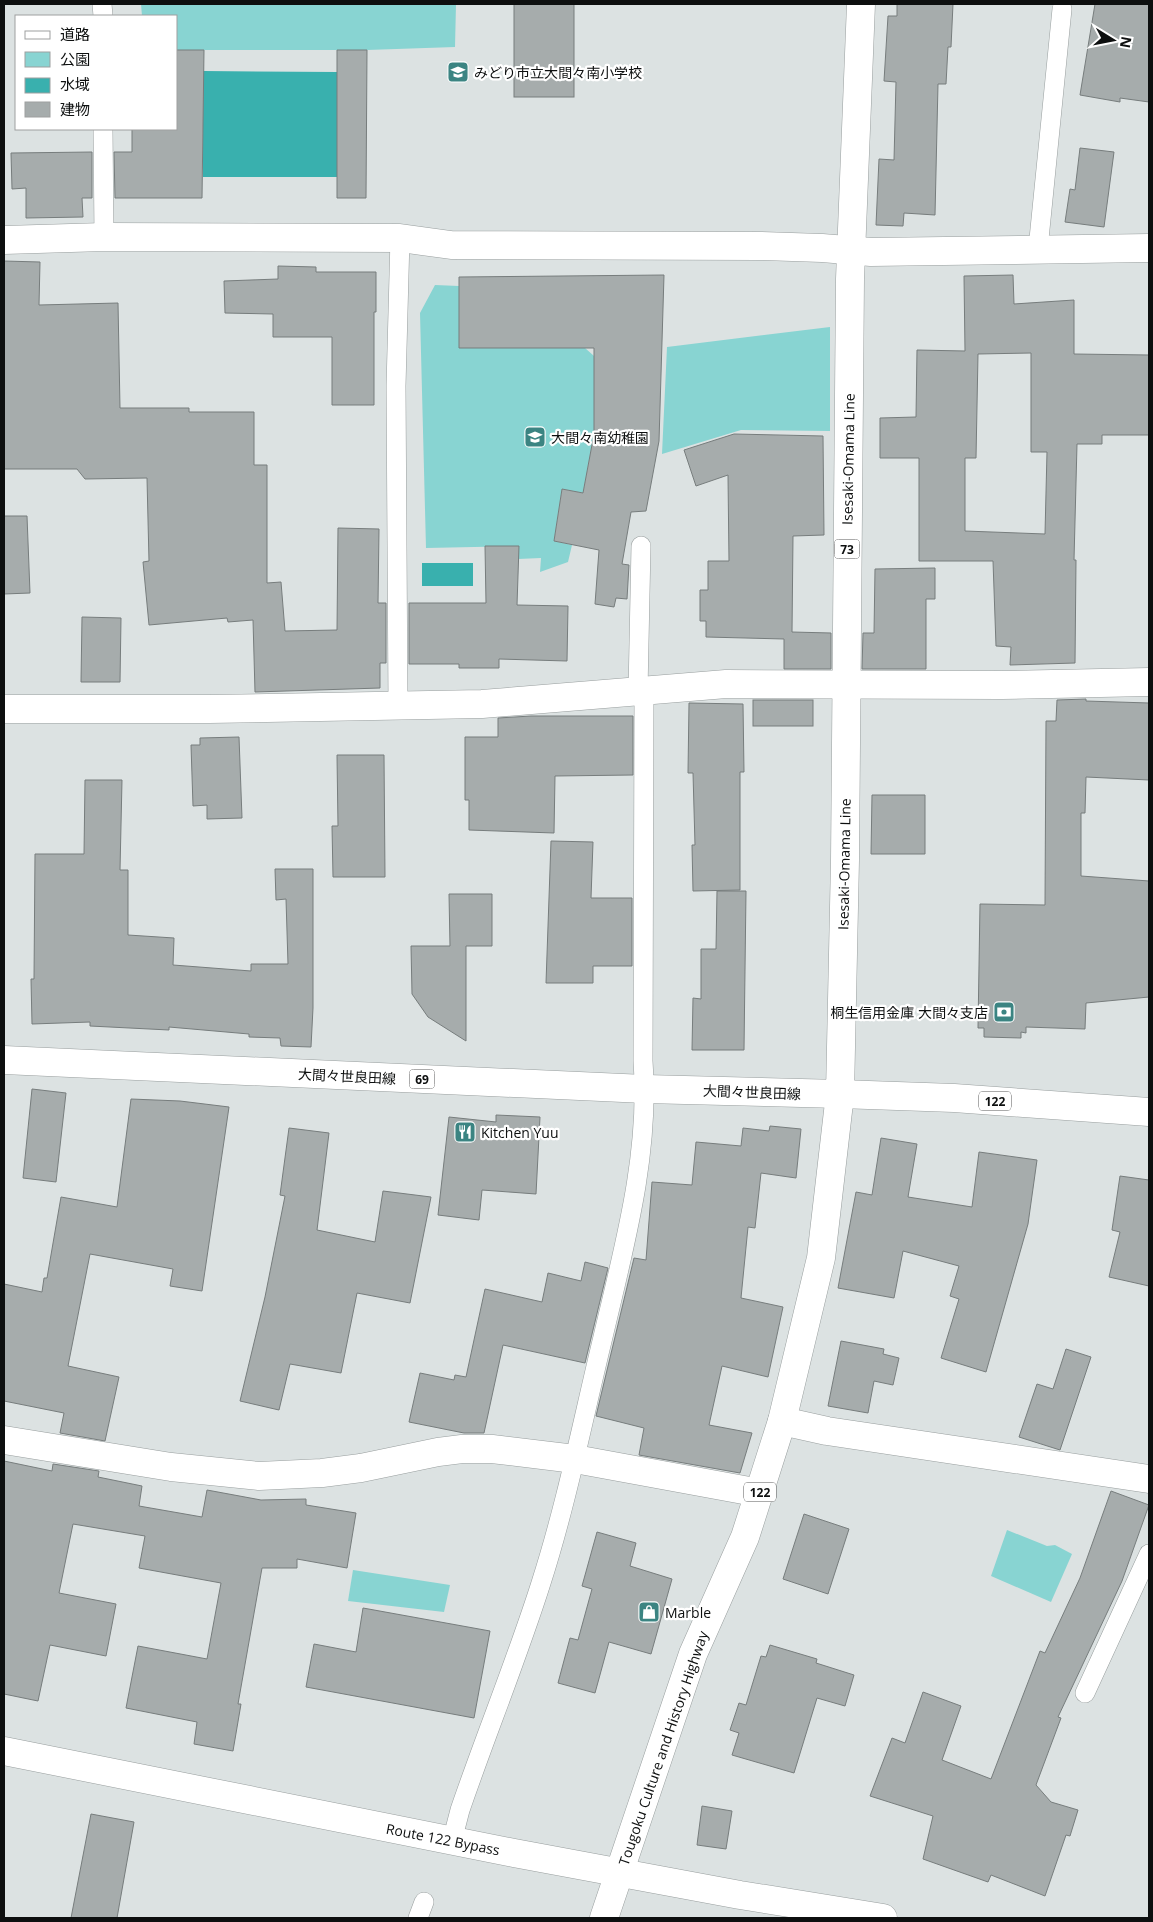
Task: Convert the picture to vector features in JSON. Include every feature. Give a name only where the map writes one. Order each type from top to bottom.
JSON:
[{"type":"main road","name":"Isesaki-Omama Line","points":[[840,1094],[851,251],[861,4]]},
{"type":"main road","points":[[4,240],[104,237],[400,238],[451,246],[761,246],[851,251],[1149,248]]},
{"type":"main road","points":[[4,709],[209,709],[482,704],[726,684],[1002,685],[1149,682]]},
{"type":"main road","name":"大間々世良田線","points":[[4,1060],[645,1089],[840,1094]]},
{"type":"main road","name":"122","points":[[840,1094],[954,1098],[1149,1112]]},
{"type":"main road","name":"Tougoku Culture and History Highway","points":[[604,1918],[693,1654],[745,1537],[782,1421],[821,1258],[840,1094]]},
{"type":"main road","points":[[782,1421],[827,1431],[1149,1479]]},
{"type":"main road","points":[[4,1440],[180,1468],[259,1476],[361,1468],[462,1449],[492,1449],[575,1459],[760,1493]]},
{"type":"main road","name":"Route 122 Bypass","points":[[4,1751],[619,1873],[884,1918]]},
{"type":"lane","points":[[1038,249],[1062,9]]},
{"type":"lane","points":[[103,130],[104,237]]},
{"type":"lane","points":[[398,705],[396,386],[400,238]]},
{"type":"lane","points":[[452,1841],[465,1796],[541,1584],[575,1459],[623,1254],[641,1153],[645,1089],[643,1061],[641,546]]},
{"type":"lane","points":[[1085,1693],[1149,1554]]},
{"type":"green space","points":[[141,4],[456,4],[455,47],[367,50],[178,50],[178,15],[142,15]]},
{"type":"green space","points":[[435,285],[459,286],[459,343],[462,348],[585,348],[594,356],[594,434],[583,493],[562,489],[554,541],[572,545],[568,562],[540,572],[541,558],[518,559],[517,546],[426,548],[420,313]]},
{"type":"green space","points":[[830,327],[830,431],[741,430],[662,454],[667,347]]},
{"type":"green space","points":[[1007,1530],[1047,1546],[1055,1545],[1072,1554],[1051,1602],[991,1576]]},
{"type":"green space","points":[[353,1570],[450,1585],[444,1612],[348,1601]]},
{"type":"water","points":[[203,71],[337,72],[337,177],[203,177]]},
{"type":"water","points":[[422,563],[473,563],[473,586],[422,586]]},
{"type":"building","points":[[514,4],[574,4],[574,97],[514,97]]},
{"type":"building","points":[[897,4],[953,4],[951,47],[948,47],[946,84],[938,84],[935,215],[904,213],[903,226],[876,225],[879,159],[894,160],[896,82],[884,81],[888,16],[897,16]]},
{"type":"building","points":[[1095,4],[1149,4],[1149,102],[1120,98],[1120,102],[1080,95]]},
{"type":"building","points":[[178,50],[204,50],[202,198],[115,198],[114,152],[132,152],[132,130],[178,130]]},
{"type":"building","points":[[337,50],[367,50],[366,198],[337,198]]},
{"type":"building","points":[[1080,148],[1114,152],[1104,227],[1065,222],[1070,189],[1075,190]]},
{"type":"building","points":[[92,152],[92,198],[82,198],[83,217],[26,218],[26,188],[12,189],[11,153]]},
{"type":"building","points":[[4,261],[40,262],[39,305],[118,303],[120,408],[189,408],[189,412],[254,412],[254,465],[267,465],[267,583],[281,582],[285,631],[337,630],[338,528],[379,529],[378,603],[386,603],[386,663],[380,663],[380,688],[255,692],[253,620],[228,622],[227,618],[149,625],[143,562],[149,561],[147,478],[85,479],[77,469],[4,469]]},
{"type":"building","points":[[278,266],[316,267],[316,272],[376,272],[374,405],[332,405],[332,337],[273,337],[273,314],[225,313],[224,281],[278,279]]},
{"type":"building","points":[[664,275],[659,441],[646,511],[631,512],[622,564],[629,565],[627,599],[616,598],[614,607],[595,604],[599,550],[554,541],[562,489],[583,493],[594,434],[594,348],[459,348],[459,277]]},
{"type":"building","points":[[1013,275],[1014,304],[1074,300],[1074,354],[1149,355],[1149,435],[1102,435],[1102,444],[1077,444],[1074,560],[1076,560],[1075,663],[1010,665],[1011,647],[996,646],[993,561],[919,561],[919,458],[880,458],[880,418],[916,417],[917,350],[965,351],[964,276]],"holes":[[[1031,353],[1031,452],[1047,452],[1045,534],[965,531],[965,458],[976,458],[978,354]]]},
{"type":"building","points":[[734,434],[823,436],[824,535],[793,536],[792,632],[831,633],[831,669],[784,669],[784,639],[706,637],[706,621],[700,621],[700,590],[708,590],[708,561],[729,561],[728,475],[696,486],[684,450]]},
{"type":"building","points":[[4,516],[27,516],[30,593],[4,594]]},
{"type":"building","points":[[485,546],[519,546],[517,605],[568,606],[567,661],[499,659],[499,668],[459,668],[459,664],[409,664],[409,603],[486,603]]},
{"type":"building","points":[[935,568],[935,599],[926,599],[926,669],[862,669],[863,633],[874,633],[875,569]]},
{"type":"building","points":[[82,617],[121,618],[120,682],[81,682]]},
{"type":"building","points":[[1086,699],[1086,701],[1149,703],[1149,780],[1086,777],[1085,813],[1081,813],[1081,876],[1149,881],[1149,997],[1086,1003],[1085,1029],[1026,1027],[1026,1033],[1021,1032],[1021,1038],[984,1037],[984,1028],[978,1028],[980,904],[1045,905],[1046,721],[1056,721],[1057,700]]},
{"type":"building","points":[[753,700],[813,700],[813,726],[753,726]]},
{"type":"building","points":[[689,703],[743,704],[744,772],[740,772],[740,890],[693,891],[692,845],[695,845],[693,773],[688,773]]},
{"type":"building","points":[[531,716],[633,716],[633,775],[555,776],[554,833],[469,830],[469,800],[465,800],[465,737],[498,737],[498,718]]},
{"type":"building","points":[[239,737],[242,818],[207,819],[207,805],[193,806],[191,745],[200,745],[200,738]]},
{"type":"building","points":[[337,755],[384,755],[385,877],[333,877],[332,826],[338,826]]},
{"type":"building","points":[[85,780],[122,780],[120,870],[128,870],[128,935],[174,938],[173,965],[251,971],[251,964],[288,964],[286,899],[276,900],[275,869],[313,869],[313,1008],[311,1047],[281,1046],[280,1038],[249,1037],[249,1034],[169,1027],[169,1030],[90,1026],[90,1022],[32,1024],[31,979],[34,979],[35,854],[84,854]]},
{"type":"building","points":[[872,795],[925,795],[925,854],[871,854]]},
{"type":"building","points":[[551,841],[593,842],[591,898],[632,898],[632,966],[593,966],[593,983],[546,983]]},
{"type":"building","points":[[717,891],[746,891],[744,1050],[692,1050],[693,998],[701,999],[701,949],[716,949]]},
{"type":"building","points":[[449,894],[492,894],[492,946],[466,946],[466,1041],[428,1017],[412,994],[411,946],[450,946]]},
{"type":"building","points":[[32,1089],[66,1093],[56,1182],[23,1178]]},
{"type":"building","points":[[131,1099],[180,1101],[229,1107],[202,1291],[170,1286],[173,1269],[90,1254],[68,1366],[119,1377],[105,1441],[60,1433],[64,1413],[4,1401],[4,1284],[42,1292],[44,1278],[47,1278],[61,1197],[117,1207]]},
{"type":"building","points":[[496,1115],[540,1117],[536,1194],[482,1190],[479,1220],[438,1215],[449,1117],[496,1122]]},
{"type":"building","points":[[770,1126],[801,1129],[796,1178],[761,1173],[755,1228],[748,1227],[741,1298],[783,1307],[768,1377],[722,1366],[709,1425],[752,1433],[740,1473],[639,1455],[644,1428],[596,1416],[634,1258],[646,1260],[652,1182],[692,1185],[696,1142],[741,1146],[743,1128],[769,1131]]},
{"type":"building","points":[[289,1128],[329,1133],[317,1230],[375,1242],[383,1191],[431,1197],[410,1303],[357,1293],[341,1373],[290,1364],[279,1410],[240,1401],[265,1297],[285,1196],[280,1195]]},
{"type":"building","points":[[881,1138],[917,1144],[908,1197],[972,1207],[979,1152],[1037,1160],[1028,1224],[986,1372],[941,1358],[959,1299],[950,1296],[959,1266],[903,1251],[894,1298],[838,1288],[856,1192],[872,1195]]},
{"type":"building","points":[[1120,1176],[1149,1180],[1149,1286],[1109,1277],[1120,1232],[1112,1230]]},
{"type":"building","points":[[585,1262],[608,1268],[585,1363],[503,1345],[484,1433],[464,1433],[409,1422],[420,1373],[454,1380],[455,1375],[466,1377],[485,1289],[542,1302],[548,1273],[581,1281]]},
{"type":"building","points":[[841,1341],[884,1349],[883,1354],[899,1358],[893,1385],[874,1381],[868,1413],[828,1406]]},
{"type":"building","points":[[1066,1349],[1091,1357],[1060,1450],[1019,1437],[1037,1384],[1053,1389]]},
{"type":"building","points":[[4,1461],[52,1471],[53,1464],[99,1471],[98,1477],[142,1486],[139,1506],[202,1517],[207,1490],[261,1500],[306,1499],[306,1505],[356,1513],[347,1568],[297,1559],[297,1568],[262,1568],[238,1704],[241,1704],[233,1751],[194,1744],[197,1722],[126,1708],[138,1646],[207,1659],[221,1583],[139,1568],[145,1536],[73,1524],[59,1593],[116,1604],[106,1656],[50,1645],[38,1701],[4,1694]]},
{"type":"building","points":[[1111,1491],[1149,1505],[1122,1581],[1058,1717],[1061,1718],[1036,1785],[1051,1802],[1078,1810],[1070,1836],[1066,1835],[1045,1896],[991,1875],[988,1882],[923,1859],[933,1816],[870,1796],[892,1738],[905,1743],[923,1692],[961,1706],[942,1760],[991,1779],[1040,1651],[1045,1653],[1080,1578]]},
{"type":"building","points":[[804,1514],[849,1529],[828,1594],[783,1579]]},
{"type":"building","points":[[597,1532],[636,1543],[630,1566],[672,1579],[651,1654],[609,1642],[595,1693],[558,1683],[570,1638],[578,1640],[592,1589],[582,1586]]},
{"type":"building","points":[[363,1608],[490,1631],[474,1718],[306,1687],[314,1644],[356,1652]]},
{"type":"building","points":[[770,1645],[817,1659],[816,1663],[854,1675],[845,1706],[817,1698],[794,1773],[732,1755],[739,1733],[730,1730],[739,1703],[746,1705],[761,1656],[766,1657]]},
{"type":"building","points":[[702,1806],[732,1811],[726,1849],[697,1845]]},
{"type":"building","points":[[91,1814],[134,1822],[117,1918],[71,1918]]},
{"type":"place","name":"みどり市立大間々南小学校","points":[[458,72]]},
{"type":"place","name":"大間々南幼稚園","points":[[535,437]]},
{"type":"place","name":"桐生信用金庫 大間々支店","points":[[1004,1012]]},
{"type":"place","name":"Kitchen Yuu","points":[[465,1132]]},
{"type":"place","name":"Marble","points":[[649,1612]]}]
